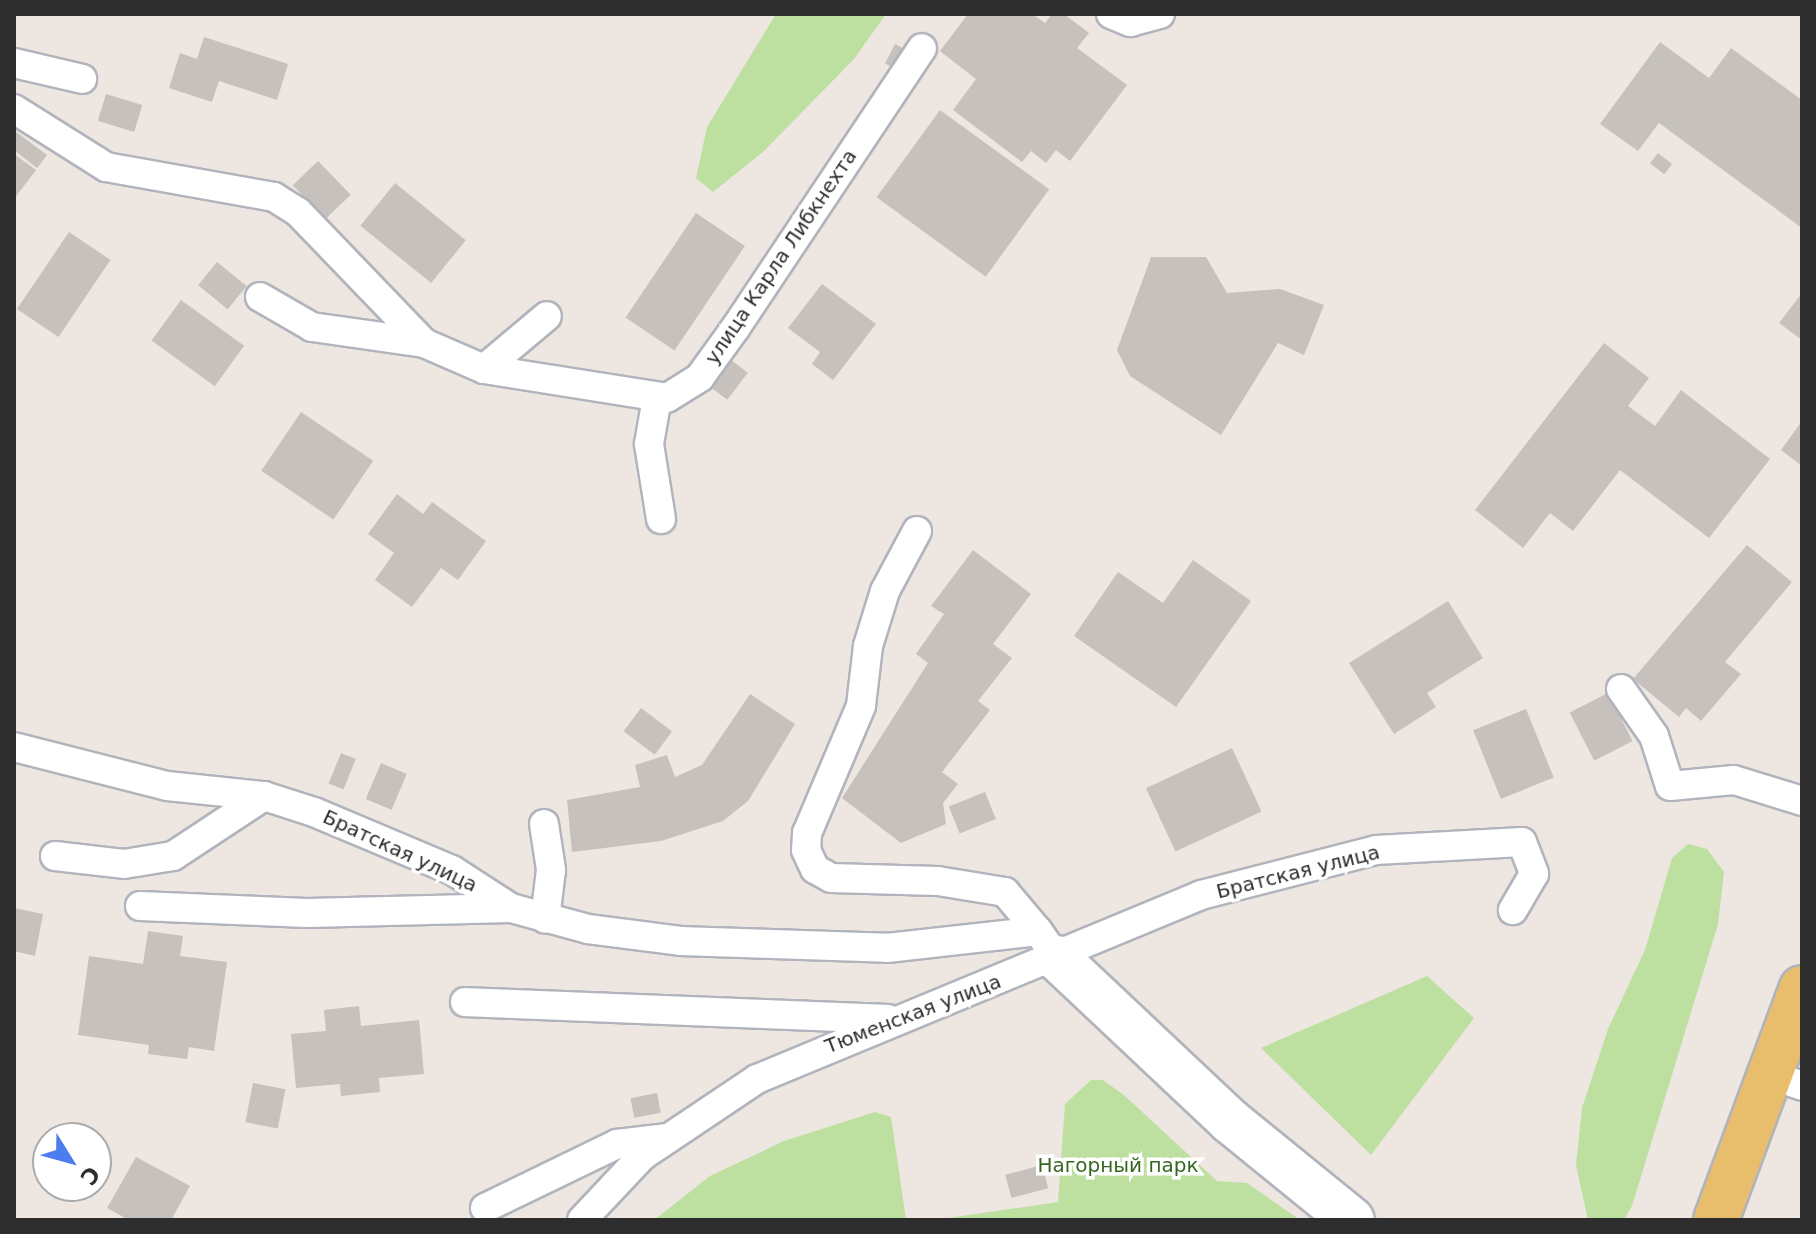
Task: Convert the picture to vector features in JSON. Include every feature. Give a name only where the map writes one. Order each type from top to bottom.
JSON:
[{"type":"main road","points":[[1716,1220],[1785,1080],[1802,988]]},
{"type":"street","points":[[1048,944],[1230,1121],[1352,1220]]},
{"type":"lane","points":[[1111,14],[1130,22],[1160,14]]},
{"type":"lane","name":"улица Карла Либкнехта","points":[[657,398],[700,377],[922,48]]},
{"type":"lane","points":[[14,63],[82,79]]},
{"type":"lane","points":[[14,109],[106,167],[274,197],[298,212],[424,343]]},
{"type":"lane","points":[[260,297],[312,327],[424,343],[484,369],[657,398],[649,444],[661,519]]},
{"type":"lane","points":[[484,369],[547,316]]},
{"type":"lane","points":[[917,531],[885,591],[868,646],[861,706],[807,833],[806,850],[815,869],[831,878],[938,881],[1005,892],[1048,944]]},
{"type":"lane","points":[[1621,689],[1654,736],[1670,786],[1734,780],[1802,801]]},
{"type":"lane","name":"Братская улица","points":[[14,747],[167,786],[264,796],[372,833],[452,870],[511,908],[545,919],[668,940],[887,948],[1048,944],[1201,895],[1376,850],[1522,842],[1534,874],[1513,910]]},
{"type":"lane","points":[[55,856],[124,864],[173,856],[264,796]]},
{"type":"lane","points":[[544,824],[551,870],[545,919]]},
{"type":"lane","points":[[140,906],[307,913],[511,908]]},
{"type":"lane","name":"Тюменская улица","points":[[582,1220],[666,1138],[757,1079],[1048,944]]},
{"type":"lane","points":[[465,1002],[889,1020]]},
{"type":"lane","points":[[485,1208],[617,1144],[666,1138]]},
{"type":"green space","points":[[776,14],[886,14],[854,59],[764,151],[713,192],[696,178],[707,127]]},
{"type":"green space","points":[[1688,844],[1707,849],[1724,872],[1718,924],[1632,1206],[1624,1220],[1588,1220],[1576,1165],[1582,1108],[1608,1029],[1645,950],[1672,858]]},
{"type":"green space","points":[[1427,976],[1474,1018],[1371,1155],[1261,1048]]},
{"type":"green space","name":"Нагорный парк","points":[[1091,1080],[1103,1080],[1125,1096],[1217,1181],[1247,1183],[1300,1220],[935,1220],[1058,1202],[1065,1104]]},
{"type":"green space","points":[[875,1112],[891,1117],[906,1220],[654,1220],[710,1176],[784,1141]]},
{"type":"building","points":[[968,14],[1032,14],[1045,23],[1052,14],[1064,14],[1089,33],[1077,48],[1127,85],[1070,161],[1056,150],[1046,163],[1031,151],[1022,162],[953,110],[976,79],[940,51]]},
{"type":"building","points":[[204,37],[288,64],[277,100],[219,81],[212,102],[169,88],[180,53],[197,59]]},
{"type":"building","points":[[1660,42],[1709,78],[1731,48],[1802,100],[1802,228],[1659,123],[1638,151],[1600,124]]},
{"type":"building","points":[[895,44],[905,49],[895,69],[885,64]]},
{"type":"building","points":[[106,94],[142,105],[134,132],[98,121]]},
{"type":"building","points":[[940,110],[1049,189],[986,277],[877,197]]},
{"type":"building","points":[[16,132],[47,155],[37,168],[14,150]]},
{"type":"building","points":[[1658,153],[1672,164],[1664,174],[1650,163]]},
{"type":"building","points":[[14,154],[36,170],[14,199]]},
{"type":"building","points":[[318,161],[351,195],[325,219],[293,185]]},
{"type":"building","points":[[395,183],[466,240],[431,283],[360,226]]},
{"type":"building","points":[[696,213],[745,246],[674,350],[626,317]]},
{"type":"building","points":[[69,232],[110,260],[58,337],[17,309]]},
{"type":"building","points":[[1151,257],[1206,257],[1227,293],[1280,289],[1324,305],[1304,355],[1278,343],[1221,435],[1130,376],[1117,350]]},
{"type":"building","points":[[217,262],[247,286],[228,309],[198,285]]},
{"type":"building","points":[[822,284],[876,324],[833,380],[812,364],[820,352],[788,328]]},
{"type":"building","points":[[1802,293],[1802,340],[1779,323]]},
{"type":"building","points":[[181,300],[244,346],[215,386],[152,340]]},
{"type":"building","points":[[1604,343],[1649,378],[1628,406],[1655,426],[1681,390],[1770,459],[1709,538],[1620,470],[1573,531],[1550,513],[1523,548],[1475,510]]},
{"type":"building","points":[[727,357],[748,373],[727,400],[707,384]]},
{"type":"building","points":[[301,412],[373,461],[333,520],[261,471]]},
{"type":"building","points":[[1802,421],[1802,466],[1781,450]]},
{"type":"building","points":[[397,494],[423,514],[432,502],[486,541],[458,580],[441,568],[412,607],[375,580],[394,553],[368,534]]},
{"type":"building","points":[[1747,545],[1792,582],[1725,662],[1741,674],[1701,721],[1686,708],[1679,717],[1633,679]]},
{"type":"building","points":[[973,550],[1031,594],[993,644],[1012,658],[978,701],[990,710],[942,772],[958,784],[943,803],[946,824],[901,843],[842,798],[928,663],[916,654],[944,614],[931,606]]},
{"type":"building","points":[[1193,560],[1251,601],[1176,707],[1074,636],[1118,572],[1163,603]]},
{"type":"building","points":[[1448,601],[1483,658],[1427,693],[1436,707],[1394,734],[1349,663]]},
{"type":"building","points":[[1608,693],[1633,741],[1594,761],[1570,713]]},
{"type":"building","points":[[750,694],[795,724],[748,801],[723,821],[661,841],[572,852],[567,800],[640,787],[635,765],[667,755],[675,777],[702,765]]},
{"type":"building","points":[[641,708],[672,731],[655,755],[624,731]]},
{"type":"building","points":[[1526,709],[1554,778],[1501,799],[1473,730]]},
{"type":"building","points":[[1232,748],[1262,811],[1175,852],[1146,788]]},
{"type":"building","points":[[341,753],[356,759],[343,790],[329,784]]},
{"type":"building","points":[[381,763],[407,774],[392,810],[366,799]]},
{"type":"building","points":[[985,792],[996,819],[960,833],[949,807]]},
{"type":"building","points":[[14,908],[43,914],[35,956],[14,951]]},
{"type":"building","points":[[148,931],[183,936],[180,956],[227,962],[214,1051],[189,1047],[187,1059],[148,1054],[149,1045],[78,1035],[89,956],[143,964]]},
{"type":"building","points":[[359,1006],[361,1026],[419,1020],[424,1074],[379,1078],[380,1092],[341,1096],[340,1084],[296,1088],[291,1034],[326,1031],[324,1010]]},
{"type":"building","points":[[253,1083],[285,1089],[278,1129],[245,1122]]},
{"type":"building","points":[[657,1093],[661,1113],[634,1118],[630,1098]]},
{"type":"building","points":[[136,1157],[190,1186],[171,1220],[129,1220],[107,1208]]},
{"type":"building","points":[[1042,1165],[1048,1188],[1012,1198],[1005,1175]]}]
